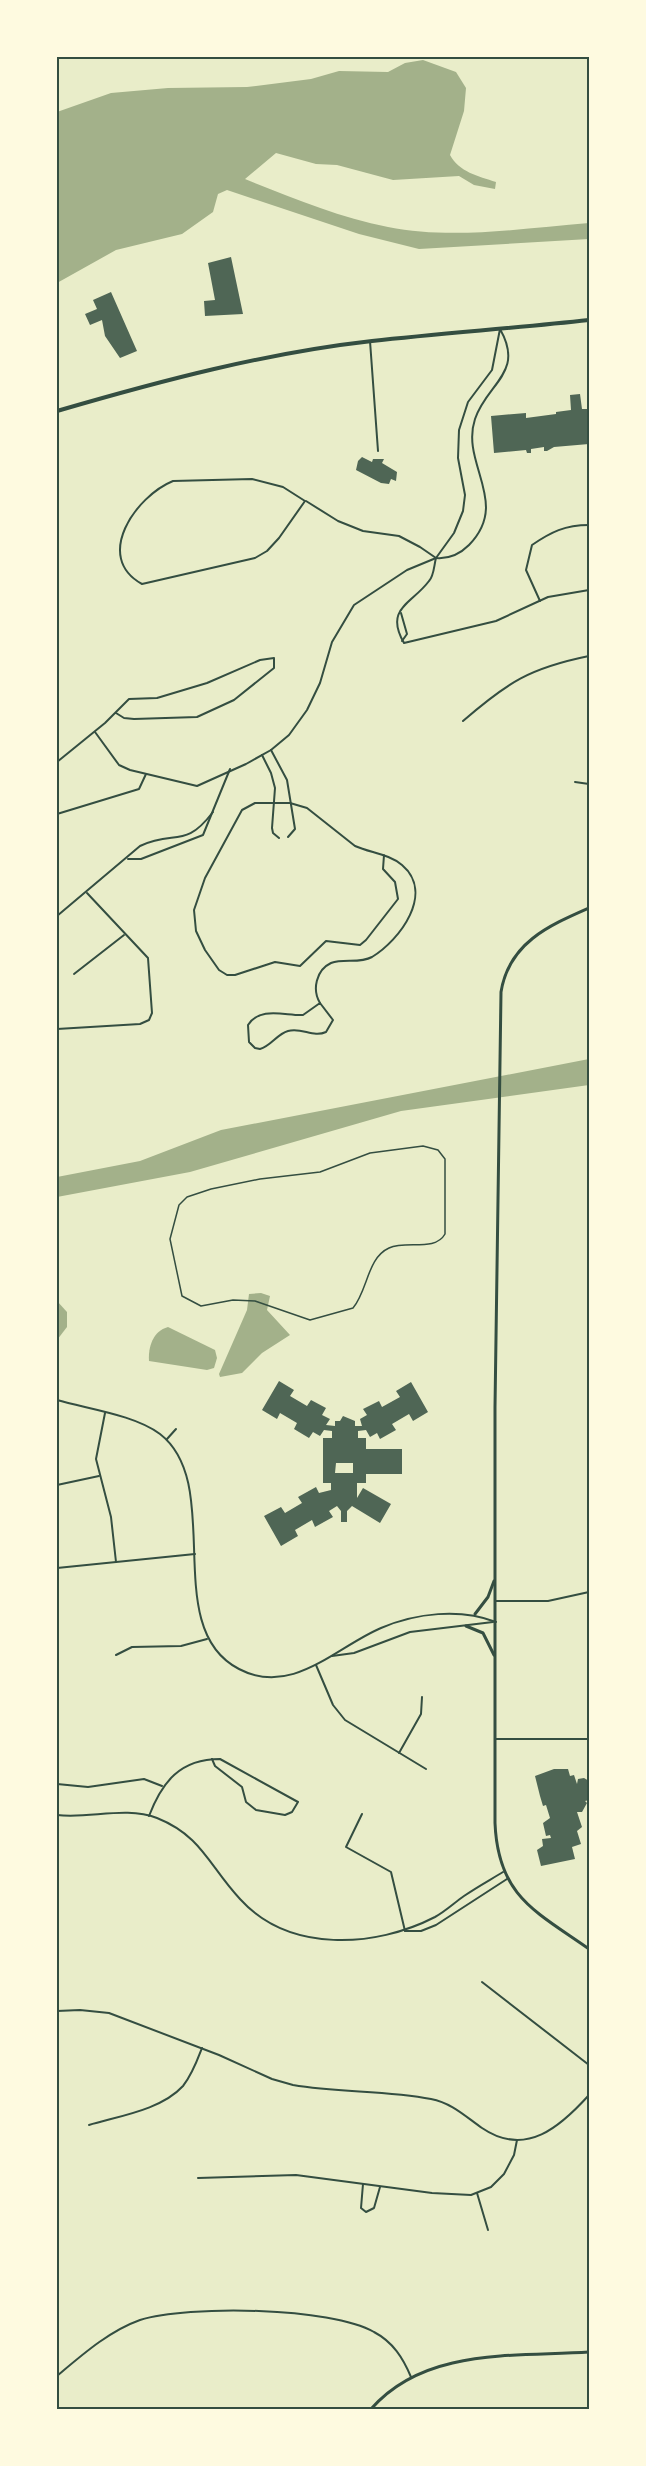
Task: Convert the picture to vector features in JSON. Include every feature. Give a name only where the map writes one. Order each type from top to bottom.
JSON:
[{"type":"main road","points":[[57,411],[147,384],[269,357],[370,341],[589,320]]},
{"type":"street","points":[[500,329],[494,364],[468,402],[459,430],[458,459],[465,495],[463,511],[454,534],[436,558],[430,581],[403,605],[397,620],[397,635],[404,644],[471,629],[567,592],[589,590]]},
{"type":"street","points":[[95,732],[119,765],[197,786],[262,755],[289,735],[307,710],[320,683],[332,642],[354,605],[407,570],[436,558],[445,559],[463,550],[473,541],[485,517],[487,497],[473,452],[473,428],[482,406],[506,372],[508,347],[500,329]]},
{"type":"street","points":[[370,341],[378,451]]},
{"type":"street","points":[[305,501],[279,538],[267,551],[255,558],[142,584],[132,578],[122,561],[122,542],[132,513],[162,486],[173,482],[264,481],[283,487],[305,501],[338,522],[363,531],[399,536],[420,546],[436,558]]},
{"type":"street","points":[[540,601],[526,570],[532,545],[552,531],[573,525],[589,525]]},
{"type":"street","points":[[400,612],[406,634],[402,641]]},
{"type":"street","points":[[463,721],[516,679],[549,664],[589,656]]},
{"type":"street","points":[[57,762],[95,732],[129,699],[157,698],[207,684],[260,660],[274,658],[274,668],[234,700],[196,717],[134,719],[124,718],[116,713]]},
{"type":"street","points":[[271,750],[287,780],[295,829],[288,837]]},
{"type":"street","points":[[262,755],[273,781],[272,828],[273,833],[279,838]]},
{"type":"street","points":[[128,859],[141,859],[195,839],[207,829],[230,769]]},
{"type":"street","points":[[57,814],[139,789],[146,774]]},
{"type":"street","points":[[575,782],[589,784]]},
{"type":"street","points":[[320,1003],[303,1015],[274,1013],[257,1017],[248,1025],[249,1041],[255,1048],[260,1049],[287,1031],[304,1030],[317,1035],[326,1032],[333,1020],[316,994],[316,981],[325,968],[339,962],[362,961],[375,954],[411,915],[416,899],[414,882],[402,865],[384,855],[355,846],[316,813],[290,803],[255,803],[242,810],[196,899],[196,931],[204,950],[219,970],[226,975],[236,975],[274,962],[300,966],[326,941],[360,945],[381,923],[398,899],[395,882],[383,869],[384,855]]},
{"type":"street","points":[[57,916],[128,859],[140,846],[154,840],[189,836],[213,812]]},
{"type":"street","points":[[57,1029],[141,1024],[149,1020],[152,1013],[153,995],[148,958],[124,935],[87,892]]},
{"type":"street","points":[[589,908],[542,929],[526,942],[512,958],[503,977],[499,1002],[495,1658],[495,1830],[499,1860],[507,1879],[530,1906],[589,1949]]},
{"type":"street","points":[[74,974],[124,935]]},
{"type":"street","points":[[57,1400],[141,1424],[166,1439],[180,1457],[186,1473],[200,1612],[207,1638],[229,1663],[260,1676],[286,1676],[316,1665],[364,1636],[401,1621],[430,1615],[475,1614],[496,1622]]},
{"type":"street","points":[[105,1413],[96,1452],[99,1476],[111,1517],[116,1562]]},
{"type":"street","points":[[166,1439],[176,1429]]},
{"type":"street","points":[[57,1485],[99,1476]]},
{"type":"street","points":[[57,1568],[195,1554]]},
{"type":"street","points":[[475,1614],[488,1598],[496,1577]]},
{"type":"street","points":[[496,1601],[548,1600],[589,1592]]},
{"type":"street","points":[[332,1656],[354,1653],[410,1632],[496,1622]]},
{"type":"street","points":[[466,1626],[483,1633],[495,1658]]},
{"type":"street","points":[[116,1655],[132,1647],[181,1646],[207,1638]]},
{"type":"street","points":[[316,1665],[338,1713],[352,1727],[426,1769]]},
{"type":"street","points":[[399,1753],[421,1714],[422,1697]]},
{"type":"street","points":[[495,1739],[589,1739]]},
{"type":"street","points":[[149,1816],[162,1786],[175,1774],[212,1759],[220,1759],[298,1802],[292,1812],[285,1815],[256,1810],[246,1802],[242,1787],[214,1766],[212,1759]]},
{"type":"street","points":[[57,1784],[88,1787],[144,1779],[162,1786]]},
{"type":"street","points":[[57,1815],[79,1817],[131,1813],[149,1816],[191,1837],[228,1886],[251,1911],[266,1922],[289,1932],[335,1941],[357,1940],[405,1931],[421,1931],[436,1925],[507,1879]]},
{"type":"street","points":[[362,1814],[346,1847],[391,1872],[405,1931]]},
{"type":"street","points":[[405,1931],[442,1913],[503,1872]]},
{"type":"street","points":[[482,1982],[589,2065]]},
{"type":"street","points":[[57,2011],[80,2010],[109,2013],[202,2048],[262,2075],[293,2085],[436,2100],[461,2111],[487,2131],[517,2139],[530,2138],[556,2129],[589,2095]]},
{"type":"street","points":[[89,2125],[170,2097],[188,2079],[202,2048]]},
{"type":"street","points":[[198,2178],[296,2175],[456,2195],[477,2193],[491,2187],[504,2174],[514,2155],[517,2139]]},
{"type":"street","points":[[363,2184],[361,2208],[366,2212],[374,2208],[380,2187]]},
{"type":"street","points":[[477,2193],[488,2230]]},
{"type":"street","points":[[57,2376],[108,2336],[139,2321],[181,2313],[280,2312],[313,2315],[369,2329],[394,2348],[404,2360],[411,2377]]},
{"type":"street","points":[[371,2409],[392,2389],[411,2377],[440,2365],[457,2361],[589,2352]]},
{"type":"path","points":[[423,1146],[442,1154],[447,1166],[447,1218],[446,1234],[440,1241],[397,1246],[381,1253],[374,1263],[359,1300],[349,1310],[310,1320],[293,1316],[274,1306],[255,1300],[233,1300],[201,1306],[187,1300],[179,1290],[170,1239],[179,1205],[187,1197],[211,1189],[260,1179],[320,1172],[370,1153],[423,1146]]},
{"type":"shaded area","points":[[423,60],[456,72],[466,88],[464,111],[450,155],[458,166],[496,182],[495,189],[474,185],[459,176],[393,180],[337,165],[316,164],[276,153],[245,179],[298,200],[388,227],[438,233],[463,233],[589,223],[589,239],[419,249],[359,234],[227,190],[218,194],[213,212],[182,234],[116,250],[57,283],[57,112],[111,93],[168,88],[247,87],[311,79],[339,71],[388,72],[405,63]]},
{"type":"shaded area","points":[[589,1059],[589,1085],[401,1111],[190,1172],[57,1197],[57,1177],[140,1161],[221,1130]]},
{"type":"shaded area","points":[[261,1293],[270,1296],[267,1310],[290,1335],[262,1353],[242,1373],[220,1377],[219,1374],[247,1310],[249,1294]]},
{"type":"shaded area","points":[[57,1301],[67,1312],[67,1327],[57,1340]]},
{"type":"shaded area","points":[[168,1327],[215,1350],[217,1358],[214,1368],[207,1370],[149,1361],[152,1340]]},
{"type":"building","points":[[231,257],[243,314],[205,316],[204,301],[215,300],[208,263]]},
{"type":"building","points":[[111,292],[137,351],[120,358],[105,336],[102,320],[90,325],[85,314],[97,309],[93,300]]},
{"type":"building","points":[[580,394],[582,409],[589,409],[589,444],[554,447],[547,451],[544,451],[544,447],[531,449],[531,453],[527,453],[526,450],[494,453],[491,416],[526,413],[526,418],[556,414],[556,412],[571,410],[570,395]]},
{"type":"building","points":[[362,457],[372,462],[373,459],[384,459],[382,463],[397,472],[396,481],[391,479],[389,484],[381,483],[356,470],[358,461]]},
{"type":"building","points":[[279,1381],[294,1390],[290,1396],[307,1406],[311,1400],[326,1408],[322,1415],[330,1419],[326,1425],[335,1426],[335,1421],[340,1421],[343,1416],[355,1421],[355,1426],[362,1426],[360,1419],[367,1415],[363,1409],[379,1401],[382,1407],[400,1397],[396,1391],[411,1382],[428,1412],[413,1421],[409,1414],[392,1424],[396,1430],[380,1439],[377,1433],[370,1437],[366,1430],[358,1431],[358,1438],[366,1438],[366,1449],[402,1449],[402,1474],[366,1474],[366,1483],[357,1483],[357,1498],[363,1488],[391,1504],[380,1523],[352,1506],[347,1511],[347,1522],[341,1522],[341,1511],[337,1506],[329,1511],[333,1517],[315,1527],[312,1520],[295,1530],[298,1536],[281,1546],[264,1516],[281,1507],[285,1513],[302,1503],[298,1497],[316,1487],[319,1493],[331,1490],[331,1483],[323,1483],[323,1438],[332,1438],[332,1431],[324,1430],[320,1436],[313,1432],[309,1438],[294,1429],[297,1423],[280,1413],[277,1419],[262,1410]],"holes":[[[336,1463],[353,1463],[353,1473],[335,1473]]]},
{"type":"building","points":[[554,1769],[568,1769],[570,1776],[574,1775],[577,1784],[578,1779],[584,1778],[589,1781],[589,1800],[585,1801],[587,1803],[582,1812],[577,1812],[582,1827],[577,1831],[581,1844],[572,1847],[575,1859],[541,1866],[537,1850],[543,1846],[542,1839],[551,1838],[550,1835],[546,1836],[543,1823],[550,1818],[546,1805],[543,1806],[535,1776]]}]
